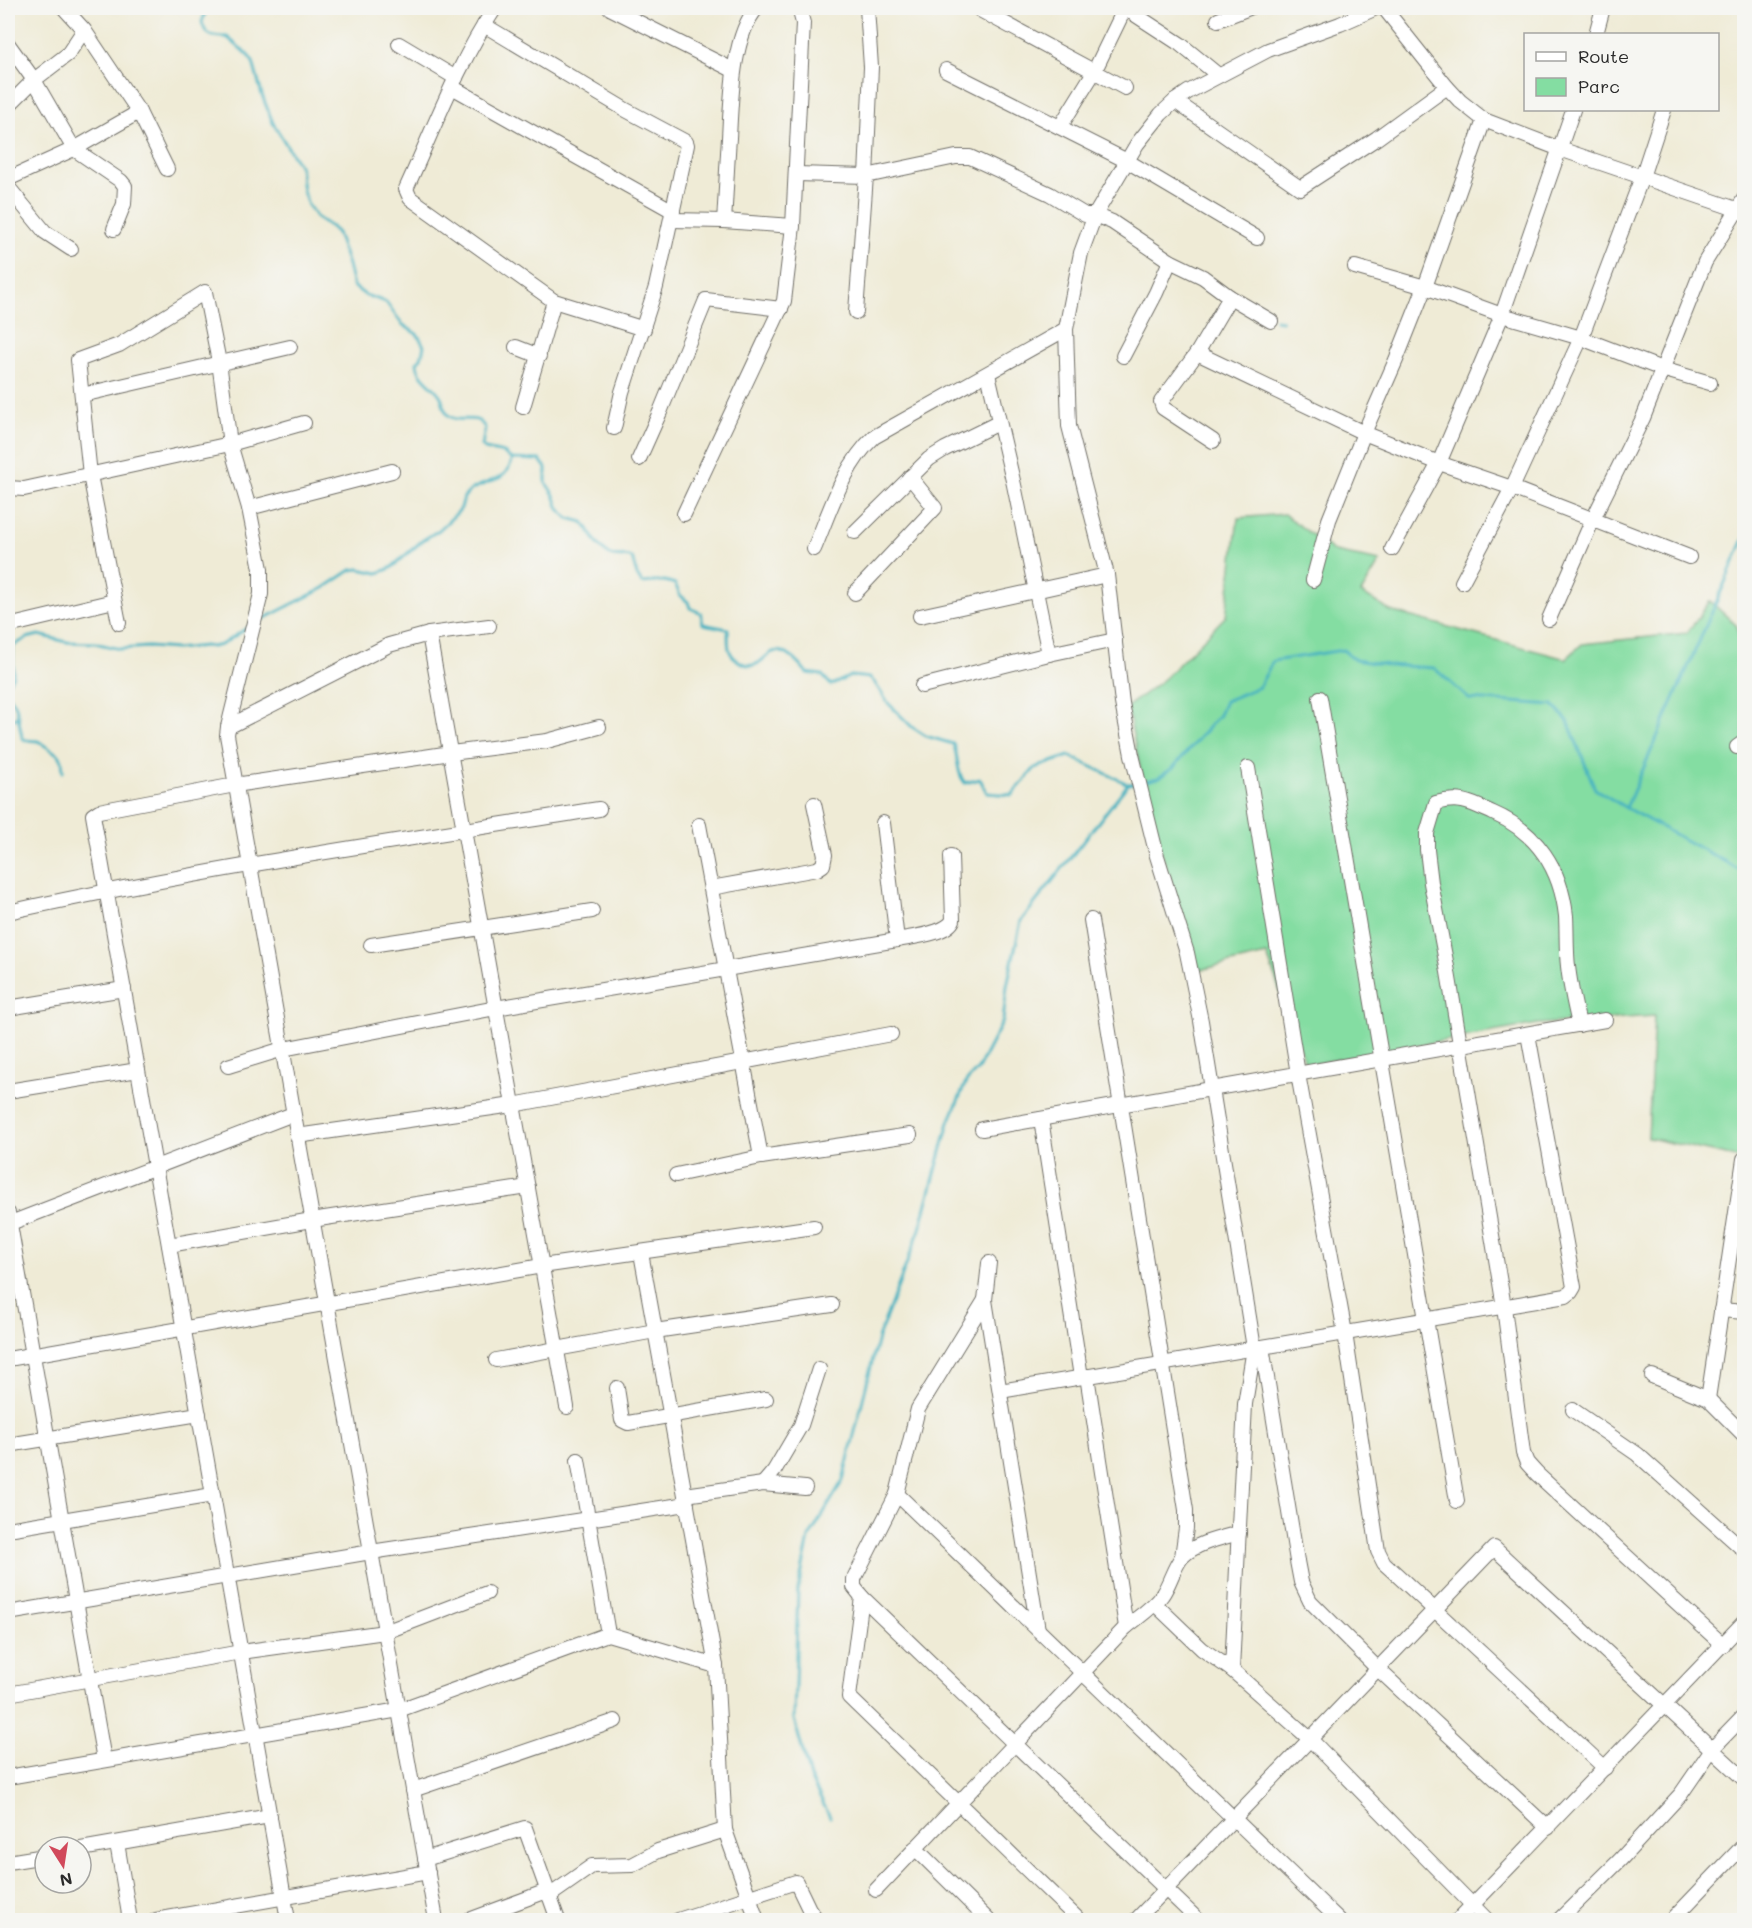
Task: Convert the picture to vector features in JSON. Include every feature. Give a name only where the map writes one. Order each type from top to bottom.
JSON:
[{"type":"street","points":[[64,8],[84,30],[139,112],[167,169]]},
{"type":"street","points":[[495,8],[454,83],[406,189],[407,194],[554,301],[644,329]]},
{"type":"street","points":[[610,8],[733,70]]},
{"type":"street","points":[[724,221],[733,70],[749,17],[757,8]]},
{"type":"street","points":[[684,514],[781,309],[786,293],[797,174],[802,23],[799,8]]},
{"type":"street","points":[[856,312],[871,67],[867,8]]},
{"type":"street","points":[[1060,127],[1094,72],[1125,8],[1180,44],[1218,75]]},
{"type":"street","points":[[1218,20],[1249,8]]},
{"type":"street","points":[[1376,8],[1340,24],[1268,50],[1218,75],[1174,101],[1147,129],[1095,215],[1081,253],[1066,329],[1070,426],[1107,575],[1122,703],[1132,755],[1157,856],[1187,954],[1202,1021],[1301,1582],[1310,1601],[1378,1669],[1548,1828]]},
{"type":"street","points":[[1384,8],[1447,87],[1484,120],[1642,177],[1743,207],[1705,262],[1643,418],[1593,519],[1549,619]]},
{"type":"street","points":[[1596,33],[1603,8]]},
{"type":"street","points":[[980,10],[1125,88]]},
{"type":"street","points":[[484,25],[626,110],[686,142],[688,148],[657,287],[622,392],[614,428]]},
{"type":"street","points":[[8,106],[34,80],[68,54],[84,30]]},
{"type":"street","points":[[8,44],[34,80],[74,149],[125,186],[124,204],[114,229]]},
{"type":"street","points":[[399,44],[454,83],[672,216],[793,226]]},
{"type":"street","points":[[946,70],[1127,160],[1257,238]]},
{"type":"street","points":[[1174,101],[1300,188],[1377,138],[1447,87]]},
{"type":"street","points":[[1392,549],[1439,463],[1502,315],[1573,111]]},
{"type":"street","points":[[1462,582],[1512,488],[1581,338],[1642,177],[1664,111]]},
{"type":"street","points":[[8,179],[74,149],[139,112]]},
{"type":"street","points":[[1313,580],[1329,520],[1425,287],[1484,120]]},
{"type":"street","points":[[797,174],[866,176],[956,157],[970,157],[1050,194],[1085,215],[1095,215],[1112,222],[1170,261],[1203,277],[1230,297],[1271,321]]},
{"type":"street","points":[[8,188],[45,232],[71,249]]},
{"type":"street","points":[[1123,356],[1170,261]]},
{"type":"street","points":[[1355,267],[1425,287],[1502,315],[1581,338],[1662,369],[1710,383]]},
{"type":"street","points":[[118,623],[90,475],[78,360],[119,345],[205,292],[219,362],[231,444],[249,508],[261,569],[261,594],[228,727],[227,742],[436,1920]]},
{"type":"street","points":[[1213,441],[1163,408],[1161,402],[1197,353],[1230,297]]},
{"type":"street","points":[[639,459],[706,300],[781,309]]},
{"type":"street","points":[[523,407],[554,301]]},
{"type":"street","points":[[814,549],[844,479],[864,447],[874,437],[1066,329]]},
{"type":"street","points":[[82,395],[290,347]]},
{"type":"street","points":[[516,347],[538,356]]},
{"type":"street","points":[[1197,353],[1364,433],[1689,557]]},
{"type":"street","points":[[988,374],[1049,654]]},
{"type":"street","points":[[8,488],[24,489],[90,475],[231,444],[304,423]]},
{"type":"street","points":[[855,532],[929,459],[998,423]]},
{"type":"street","points":[[249,508],[392,471]]},
{"type":"street","points":[[855,593],[935,508],[910,477]]},
{"type":"street","points":[[921,616],[1107,575]]},
{"type":"street","points":[[8,626],[114,601]]},
{"type":"street","points":[[228,727],[389,645],[429,634],[489,626]]},
{"type":"street","points":[[429,634],[567,1407]]},
{"type":"street","points":[[922,686],[1115,640]]},
{"type":"street","points":[[1320,698],[1456,1501]]},
{"type":"street","points":[[288,1920],[93,815],[99,811],[235,785],[547,741],[598,727]]},
{"type":"street","points":[[1248,768],[1298,1074],[1345,1333],[1378,1551],[1384,1563],[1605,1768]]},
{"type":"street","points":[[1579,1025],[1568,967],[1567,932],[1562,895],[1557,876],[1548,858],[1530,837],[1503,817],[1466,802],[1450,799],[1436,803],[1427,833],[1431,883],[1461,1046],[1504,1307],[1523,1453],[1527,1463],[1723,1645]]},
{"type":"street","points":[[711,888],[817,869],[823,865],[825,855],[814,804]]},
{"type":"street","points":[[8,912],[106,890],[249,865],[599,810]]},
{"type":"street","points":[[884,823],[897,940]]},
{"type":"street","points":[[699,825],[761,1157]]},
{"type":"street","points":[[228,1066],[283,1049],[496,1008],[897,940],[942,930],[951,925],[953,920],[951,856]]},
{"type":"street","points":[[371,945],[592,911]]},
{"type":"street","points":[[876,1890],[1126,1626],[1155,1604],[1162,1596],[1182,1557],[1186,1510],[1091,920]]},
{"type":"street","points":[[8,1008],[124,989]]},
{"type":"street","points":[[982,1129],[1605,1020]]},
{"type":"street","points":[[297,1136],[513,1105],[891,1034]]},
{"type":"street","points":[[1000,1391],[1566,1296],[1574,1287],[1528,1034]]},
{"type":"street","points":[[8,1091],[138,1070]]},
{"type":"street","points":[[104,1760],[8,1220],[155,1168],[293,1114]]},
{"type":"street","points":[[1041,1119],[1126,1626]]},
{"type":"street","points":[[676,1175],[761,1157],[910,1135]]},
{"type":"street","points":[[1708,1399],[1744,1159]]},
{"type":"street","points":[[169,1245],[528,1186]]},
{"type":"street","points":[[8,1359],[542,1266],[814,1227]]},
{"type":"street","points":[[641,1253],[716,1666],[725,1830],[756,1920]]},
{"type":"street","points":[[988,1263],[985,1300],[1038,1630]]},
{"type":"street","points":[[985,1300],[918,1409],[897,1494],[854,1579],[854,1587],[1198,1920]]},
{"type":"street","points":[[496,1360],[655,1331],[832,1305]]},
{"type":"street","points":[[1721,1310],[1744,1312]]},
{"type":"street","points":[[1232,1670],[1245,1404],[1258,1348]]},
{"type":"street","points":[[763,1484],[774,1471],[801,1425],[819,1369]]},
{"type":"street","points":[[1652,1376],[1708,1399],[1744,1435]]},
{"type":"street","points":[[617,1388],[622,1420],[628,1423],[766,1400]]},
{"type":"street","points":[[1573,1410],[1637,1454],[1744,1550]]},
{"type":"street","points":[[8,1445],[199,1414]]},
{"type":"street","points":[[578,1460],[608,1634]]},
{"type":"street","points":[[8,1613],[227,1575],[588,1518],[763,1484],[805,1488]]},
{"type":"street","points":[[897,1494],[1339,1920]]},
{"type":"street","points":[[8,1529],[213,1495]]},
{"type":"street","points":[[1182,1557],[1207,1543],[1239,1533]]},
{"type":"street","points":[[1136,1920],[1494,1548],[1744,1779]]},
{"type":"street","points":[[8,1694],[241,1652],[385,1632],[487,1593]]},
{"type":"street","points":[[862,1597],[849,1697],[1079,1920]]},
{"type":"street","points":[[1155,1604],[1202,1649],[1232,1670],[1310,1739],[1487,1920]]},
{"type":"street","points":[[1458,1920],[1744,1622]]},
{"type":"street","points":[[8,1777],[399,1710],[608,1634],[716,1666]]},
{"type":"street","points":[[1558,1920],[1620,1860],[1681,1794],[1712,1749],[1744,1716]]},
{"type":"street","points":[[413,1790],[615,1721]]},
{"type":"street","points":[[93,1847],[270,1816]]},
{"type":"street","points":[[156,1920],[284,1898],[427,1865],[525,1828],[558,1920]]},
{"type":"street","points":[[469,1920],[548,1894],[592,1866],[632,1864],[658,1851],[725,1830]]},
{"type":"street","points":[[117,1843],[130,1920]]},
{"type":"street","points":[[1672,1920],[1744,1845]]},
{"type":"street","points":[[915,1848],[988,1920]]},
{"type":"street","points":[[8,1862],[33,1858]]},
{"type":"street","points":[[678,1920],[796,1882],[809,1909],[818,1920]]},
{"type":"green space","points":[[1284,514],[1335,552],[1380,561],[1361,593],[1390,611],[1566,659],[1582,644],[1687,633],[1710,601],[1737,626],[1744,660],[1744,1159],[1648,1138],[1654,1016],[1538,1024],[1306,1065],[1267,955],[1199,970],[1152,823],[1127,707],[1164,679],[1226,616],[1238,518]]},
{"type":"waterway","points":[[207,8],[202,22],[205,31],[214,36],[227,37],[253,62],[273,123],[300,167],[303,191],[308,205],[316,217],[337,233],[353,286],[365,295],[386,302],[402,324],[418,335],[424,346],[421,358],[417,362],[418,368],[423,377],[439,393],[446,413],[456,419],[474,419],[481,423],[485,428],[482,446],[485,449],[504,453],[511,459],[540,460],[546,468],[546,483],[559,509],[568,518],[583,522],[603,550],[616,557],[632,558],[642,583],[665,581],[675,584],[690,608],[701,613],[703,624],[728,629],[730,651],[740,662],[754,665],[776,651],[786,653],[807,673],[822,675],[831,685],[851,676],[870,678],[888,703],[912,727],[926,736],[953,744],[962,779],[965,783],[980,779],[987,793],[1012,795],[1035,768],[1069,756],[1128,784],[1136,783]]},
{"type":"waterway","points":[[1275,320],[1282,321]]},
{"type":"waterway","points":[[263,619],[324,588],[351,570],[359,569],[378,573],[391,568],[457,513],[464,497],[472,489],[501,477],[508,470],[513,459]]},
{"type":"waterway","points":[[1626,808],[1744,539]]},
{"type":"waterway","points":[[8,684],[13,675],[13,646],[27,638],[39,635],[67,642],[95,643],[120,649],[148,647],[176,649],[221,645],[247,628]]},
{"type":"waterway","points":[[1142,782],[1158,778],[1173,768],[1219,715],[1225,701],[1259,687],[1273,661],[1343,650],[1355,660],[1434,668],[1469,699],[1553,705],[1568,721],[1595,789],[1744,872]]},
{"type":"waterway","points":[[8,695],[16,706],[22,737],[25,740],[38,741],[59,755],[63,772]]},
{"type":"waterway","points":[[8,722],[19,716]]},
{"type":"waterway","points":[[830,1817],[810,1778],[794,1719],[798,1590],[809,1538],[843,1480],[878,1338],[920,1229],[949,1122],[966,1082],[978,1069],[1003,1021],[1007,986],[1021,921],[1128,784]]}]
